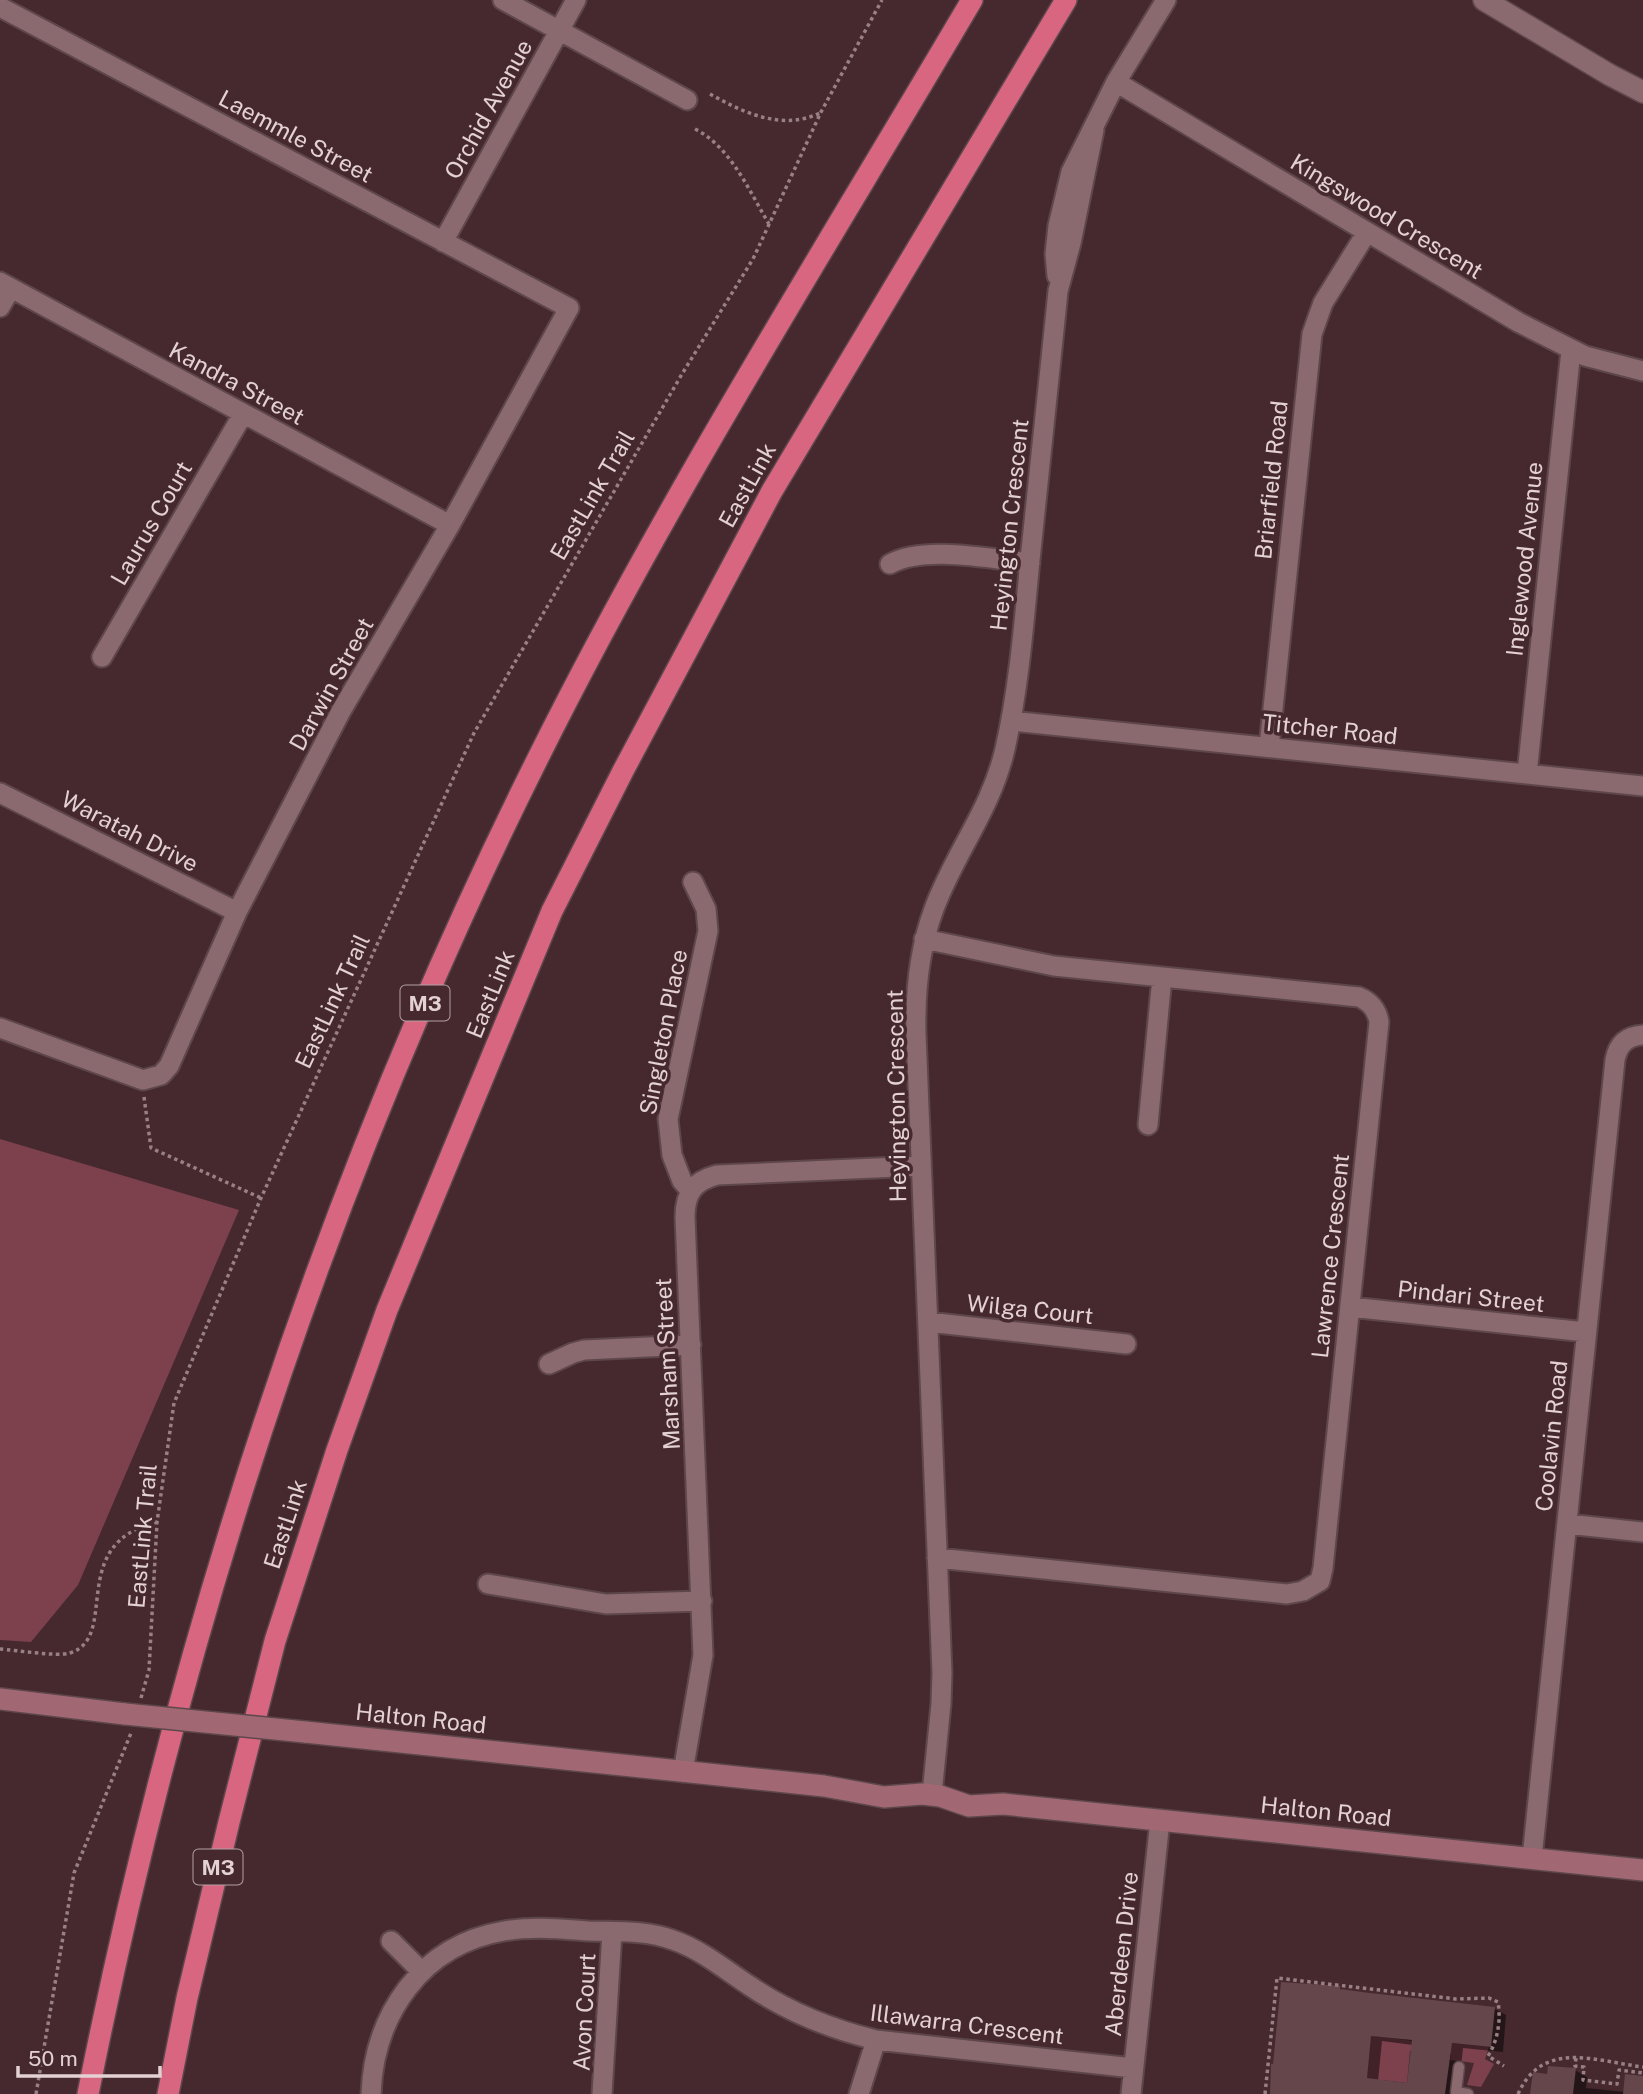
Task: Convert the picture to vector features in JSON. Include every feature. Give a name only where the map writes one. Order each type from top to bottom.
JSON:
[{"type":"highway","name":"M3","points":[[88,2094],[140,1853],[181,1695],[219,1564],[268,1410],[315,1276],[406,1046],[494,848],[536,761],[661,522],[972,0]]},
{"type":"highway","name":"EastLink","points":[[168,2094],[190,1984],[275,1641],[332,1463],[387,1310],[552,911],[772,491],[1066,0]]},
{"type":"main road","name":"Halton Road","points":[[0,1699],[837,1788],[884,1797],[932,1788],[969,1805],[1003,1804],[1643,1870]]},
{"type":"street","points":[[503,0],[687,100]]},
{"type":"street","name":"Orchid Avenue","points":[[443,242],[576,0]]},
{"type":"street","name":"Heyington Crescent","points":[[932,1788],[942,1690],[915,1012],[919,960],[944,886],[989,800],[998,776],[1011,721],[1058,291],[1071,243],[1094,130],[1116,82],[1166,0]]},
{"type":"street","points":[[1484,0],[1643,92]]},
{"type":"street","name":"Laemmle Street","points":[[0,7],[569,308]]},
{"type":"street","name":"Kingswood Crescent","points":[[1116,82],[1506,315],[1571,350],[1602,362],[1643,371]]},
{"type":"street","name":"Briarfield Road","points":[[1269,747],[1312,334],[1323,303],[1367,232]]},
{"type":"street","points":[[0,307],[6,285]]},
{"type":"street","name":"Kandra Street","points":[[6,285],[450,525]]},
{"type":"street","name":"Darwin Street","points":[[0,1028],[143,1080],[161,1075],[169,1066],[237,912],[341,712],[450,525],[569,308]]},
{"type":"street","name":"Inglewood Avenue","points":[[1527,774],[1571,350]]},
{"type":"street","name":"Laurus Court","points":[[102,657],[243,415]]},
{"type":"street","points":[[890,564],[910,556],[929,554],[1030,563]]},
{"type":"street","name":"Titcher Road","points":[[1011,721],[1643,786]]},
{"type":"street","name":"Waratah Drive","points":[[0,793],[237,912]]},
{"type":"street","name":"Singleton Place","points":[[690,1191],[681,1181],[677,1168],[670,1142],[668,1119],[708,931],[706,909],[693,882]]},
{"type":"street","name":"Lawrence Crescent","points":[[924,939],[1054,966],[1351,996],[1365,999],[1375,1010],[1379,1022],[1323,1568],[1316,1585],[1287,1594],[937,1558]]},
{"type":"street","points":[[1148,1125],[1162,976]]},
{"type":"street","name":"Coolavin Road","points":[[1532,1858],[1615,1055],[1625,1040],[1643,1035]]},
{"type":"street","points":[[690,1191],[705,1178],[717,1175],[921,1166]]},
{"type":"street","name":"Marsham Street","points":[[683,1772],[703,1655],[685,1206],[690,1191]]},
{"type":"street","name":"Pindari Street","points":[[1350,1307],[1586,1332]]},
{"type":"street","name":"Wilga Court","points":[[928,1322],[1126,1344]]},
{"type":"street","points":[[549,1364],[584,1350],[691,1345]]},
{"type":"street","points":[[1567,1524],[1643,1532]]},
{"type":"street","points":[[488,1584],[606,1604],[702,1601]]},
{"type":"street","name":"Aberdeen Drive","points":[[1131,2094],[1160,1820]]},
{"type":"street","name":"Illawarra Crescent","points":[[371,2094],[373,2062],[383,2028],[396,2004],[422,1972],[460,1946],[504,1931],[541,1928],[653,1934],[687,1945],[714,1960],[750,1987],[797,2012],[844,2032],[876,2040],[1133,2068]]},
{"type":"street","name":"Avon Court","points":[[603,2094],[612,1932]]},
{"type":"street","points":[[391,1941],[422,1972]]},
{"type":"street","points":[[859,2094],[876,2040]]},
{"type":"lane","points":[[1459,2067],[1456,2092],[1468,2094]]},
{"type":"path","name":"EastLink Trail","points":[[36,2094],[74,1873],[127,1746],[132,1714],[149,1670],[157,1522],[174,1403],[261,1198],[474,733],[682,374],[753,258],[821,112],[881,0]]},
{"type":"path","points":[[710,94],[751,115],[791,120],[808,119],[821,112]]},
{"type":"path","points":[[695,129],[709,136],[726,153],[769,224]]},
{"type":"path","points":[[144,1101],[151,1148],[261,1198]]},
{"type":"path","points":[[0,1649],[68,1654],[85,1645],[92,1632],[101,1570],[106,1556],[122,1538],[139,1526],[157,1522]]},
{"type":"path","points":[[1265,2094],[1277,1978],[1456,1999],[1489,1998],[1498,2001],[1497,2039],[1488,2056],[1504,2066]]},
{"type":"path","points":[[1518,2094],[1525,2079],[1540,2064],[1558,2058],[1643,2067]]},
{"type":"path","points":[[1576,2058],[1575,2066],[1584,2067],[1583,2080],[1617,2084],[1619,2070],[1643,2073]]},
{"type":"shaded area","points":[[0,1139],[239,1210],[78,1585],[31,1642],[0,1640]]},
{"type":"shaded area","points":[[1367,2021],[1375,2036],[1422,2042],[1421,2052],[1410,2051],[1407,2083],[1382,2080],[1380,2088],[1365,2092]]},
{"type":"shaded area","points":[[1432,2041],[1489,2047],[1485,2059],[1494,2064],[1481,2087],[1467,2085],[1474,2063],[1450,2060],[1451,2054],[1431,2051]]},
{"type":"building","points":[[1281,1982],[1340,1986],[1340,1989],[1495,2007],[1491,2047],[1452,2043],[1445,2094],[1270,2094]],"holes":[[[1371,2036],[1412,2040],[1407,2083],[1367,2078]]]},
{"type":"building","points":[[1548,2066],[1576,2068],[1573,2094],[1530,2094],[1533,2072],[1547,2074]]},
{"type":"building","points":[[1625,2074],[1643,2076],[1643,2094],[1623,2094]]}]
